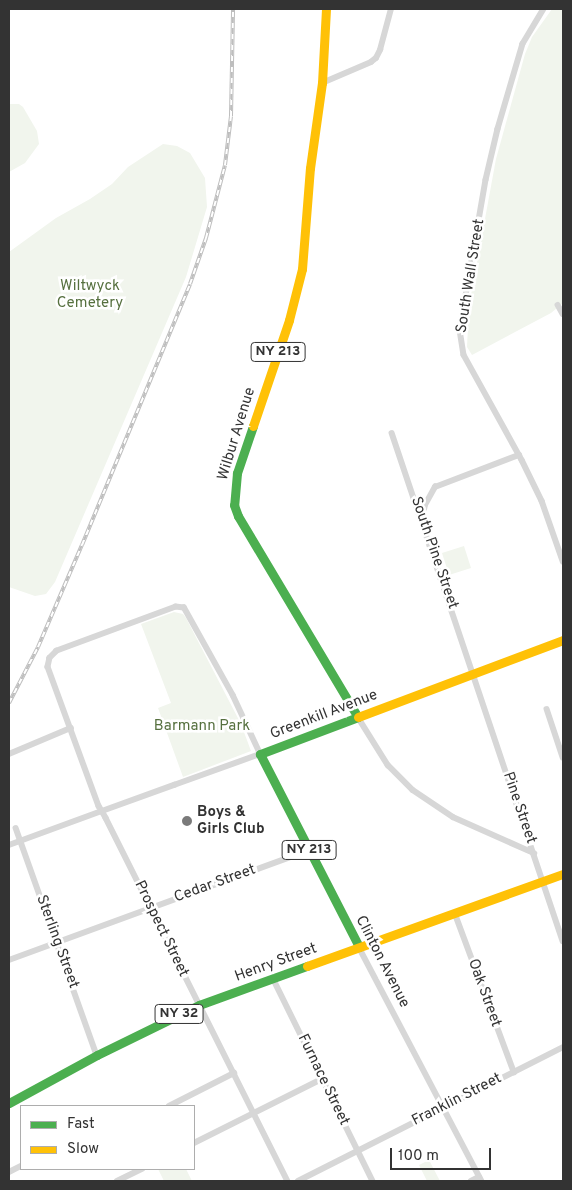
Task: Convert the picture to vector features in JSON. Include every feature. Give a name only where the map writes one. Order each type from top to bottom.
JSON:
[{"type":"main road","name":"Wilbur Avenue","points":[[326,9],[322,83],[310,168],[302,269],[298,289],[237,473],[234,492],[238,516],[358,717]]},
{"type":"main road","name":"Greenkill Avenue","points":[[260,754],[563,640]]},
{"type":"main road","name":"Clinton Avenue","points":[[260,754],[359,947]]},
{"type":"main road","name":"Henry Street","points":[[9,1103],[97,1056],[199,1006],[563,874]]},
{"type":"street","points":[[322,83],[371,62],[376,58],[391,9]]},
{"type":"street","name":"South Wall Street","points":[[544,9],[523,44],[498,129],[486,180],[460,330],[464,356],[542,501],[563,561]]},
{"type":"street","points":[[558,305],[563,314]]},
{"type":"street","name":"South Pine Street","points":[[392,433],[474,674]]},
{"type":"street","points":[[422,520],[425,505],[435,487],[518,455]]},
{"type":"street","name":"Prospect Street","points":[[260,754],[233,696],[192,621],[182,608],[176,607],[57,651],[50,658],[47,665],[102,811],[288,1181]]},
{"type":"street","name":"Pine Street","points":[[474,674],[563,941]]},
{"type":"street","points":[[548,709],[563,757]]},
{"type":"street","points":[[358,717],[388,765],[413,790],[453,817],[534,853]]},
{"type":"street","points":[[9,754],[71,728]]},
{"type":"street","name":"Greenkill Avenue","points":[[9,845],[260,754]]},
{"type":"street","name":"Sterling Street","points":[[16,828],[97,1056]]},
{"type":"street","name":"Cedar Street","points":[[9,960],[310,850]]},
{"type":"street","name":"Oak Street","points":[[455,913],[514,1072]]},
{"type":"street","name":"Clinton Avenue","points":[[359,947],[481,1179]]},
{"type":"street","name":"Furnace Street","points":[[272,978],[372,1181]]},
{"type":"street","name":"Franklin Street","points":[[298,1181],[563,1047]]},
{"type":"street","points":[[171,1105],[234,1073]]},
{"type":"street","points":[[195,1143],[322,1079]]},
{"type":"street","points":[[116,1181],[140,1170]]},
{"type":"street","points":[[471,1181],[481,1179]]},
{"type":"green space","points":[[552,9],[563,9],[563,303],[551,313],[472,355],[467,347],[469,306],[496,159],[525,54],[532,37]]},
{"type":"green space","points":[[9,104],[19,104],[23,107],[37,131],[39,144],[25,163],[9,172]]},
{"type":"green space","name":"Wiltwyck Cemetery","points":[[163,144],[177,146],[190,153],[205,178],[207,207],[186,277],[55,582],[46,594],[35,596],[9,587],[9,252],[56,218],[112,184],[128,167]]},
{"type":"green space","points":[[464,546],[471,568],[449,575],[442,553]]},
{"type":"green space","name":"Barmann Park","points":[[174,612],[183,614],[186,618],[241,724],[251,751],[183,777],[158,708],[171,703],[141,624]]},
{"type":"green space","points":[[429,1160],[440,1181],[427,1181],[419,1165]]},
{"type":"green space","points":[[158,1170],[186,1170],[192,1181],[164,1181]]},
{"type":"railway","points":[[9,703],[38,647],[82,545],[190,284],[206,238],[225,165],[231,116],[233,9]]},
{"type":"traffic: fast","points":[[253,426],[237,473],[234,505],[238,516],[358,717]]},
{"type":"traffic: fast","points":[[358,717],[260,754],[359,947]]},
{"type":"traffic: fast","points":[[9,1103],[97,1055],[199,1005],[307,966]]},
{"type":"traffic: slow","points":[[253,426],[289,320],[302,269],[310,168],[322,83],[326,9]]},
{"type":"traffic: slow","points":[[358,717],[563,640]]},
{"type":"traffic: slow","points":[[307,966],[563,874]]},
{"type":"place","name":"Boys & Girls Club","points":[[187,821]]}]
